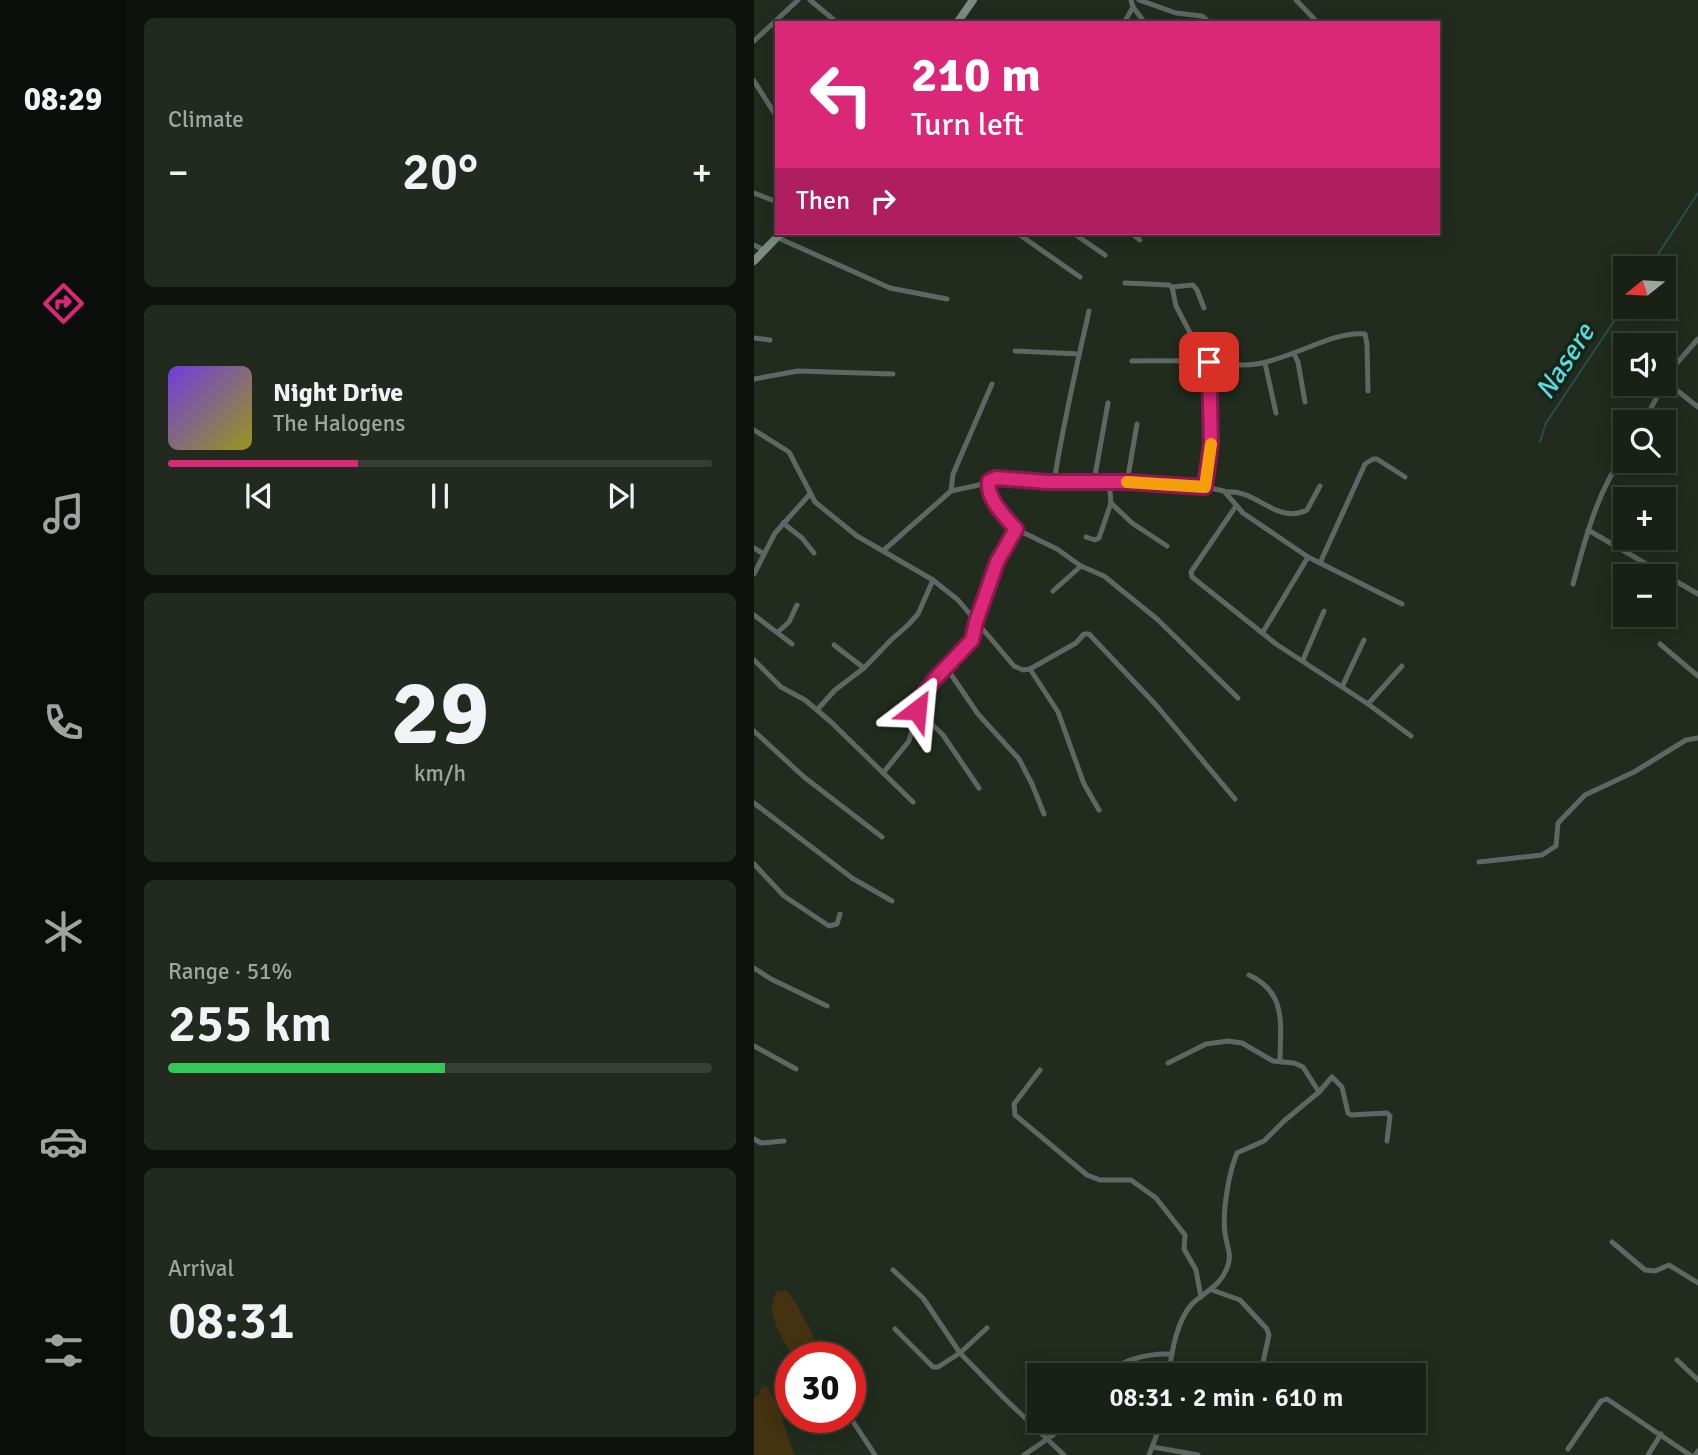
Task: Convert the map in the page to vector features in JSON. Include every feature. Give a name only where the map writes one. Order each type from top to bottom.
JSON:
[{"type":"street","points":[[775,21],[798,0]]},
{"type":"street","points":[[809,0],[833,19]]},
{"type":"street","points":[[958,21],[973,0]]},
{"type":"street","points":[[1141,0],[1176,13],[1202,16],[1208,21]]},
{"type":"street","points":[[1296,0],[1316,21]]},
{"type":"street","points":[[1125,21],[1132,3]]},
{"type":"street","points":[[1132,3],[1144,21]]},
{"type":"street","points":[[754,41],[775,21]]},
{"type":"street","points":[[754,81],[775,114]]},
{"type":"street","points":[[754,193],[775,201]]},
{"type":"street","points":[[754,261],[778,235],[890,288],[947,299]]},
{"type":"street","points":[[1020,235],[1080,277]]},
{"type":"street","points":[[1029,241],[1033,235]]},
{"type":"street","points":[[1076,235],[1105,255]]},
{"type":"street","points":[[1134,235],[1140,240]]},
{"type":"street","points":[[754,245],[764,250]]},
{"type":"street","points":[[1125,283],[1172,287],[1193,285],[1204,308]]},
{"type":"street","points":[[1172,287],[1176,306],[1198,348],[1209,362],[1211,432],[1205,487]]},
{"type":"street","points":[[1054,482],[1061,434],[1089,311]]},
{"type":"street","points":[[1133,361],[1209,362],[1231,366],[1265,363],[1340,336],[1365,334],[1368,391]]},
{"type":"street","points":[[754,338],[770,340]]},
{"type":"street","points":[[1676,364],[1698,340]]},
{"type":"street","points":[[1015,351],[1079,354]]},
{"type":"street","points":[[1294,354],[1298,362],[1305,402]]},
{"type":"street","points":[[1265,363],[1276,413]]},
{"type":"street","points":[[754,379],[798,371],[893,374]]},
{"type":"street","points":[[951,491],[952,474],[992,384]]},
{"type":"street","points":[[1676,391],[1698,407]]},
{"type":"street","points":[[1094,481],[1108,403]]},
{"type":"street","points":[[1127,482],[1137,424]]},
{"type":"street","points":[[754,442],[755,431],[789,452],[815,502],[857,536],[934,580],[958,600],[1014,666],[1023,670],[1030,669],[1089,634],[1156,705],[1235,799]]},
{"type":"street","points":[[1320,563],[1365,464],[1377,459],[1405,477]]},
{"type":"street","points":[[1573,584],[1597,501],[1613,470]]},
{"type":"street","points":[[884,550],[941,497],[951,491],[988,483],[996,478],[1205,487],[1226,493],[1240,492],[1269,508],[1297,513],[1307,510],[1320,486]]},
{"type":"street","points":[[1086,537],[1095,540],[1099,538],[1111,503],[1109,481]]},
{"type":"street","points":[[988,483],[994,500],[1016,529],[1104,576],[1157,619],[1238,698]]},
{"type":"street","points":[[1226,493],[1243,513],[1308,557],[1402,604]]},
{"type":"street","points":[[754,574],[783,523],[810,495]]},
{"type":"street","points":[[1111,503],[1132,523],[1167,546]]},
{"type":"street","points":[[1236,506],[1191,575],[1276,644],[1368,704],[1411,736]]},
{"type":"street","points":[[783,523],[802,538],[814,553]]},
{"type":"street","points":[[883,773],[909,741],[921,697],[969,645],[975,634],[976,622],[997,562],[1016,529]]},
{"type":"street","points":[[1588,530],[1698,594]]},
{"type":"street","points":[[754,548],[764,554]]},
{"type":"street","points":[[1263,632],[1308,557]]},
{"type":"street","points":[[1053,591],[1081,566]]},
{"type":"street","points":[[817,710],[918,614],[934,580]]},
{"type":"street","points":[[778,632],[789,622],[797,605]]},
{"type":"street","points":[[1303,660],[1324,611]]},
{"type":"street","points":[[754,615],[792,644]]},
{"type":"street","points":[[1342,687],[1364,640]]},
{"type":"street","points":[[1660,643],[1698,676]]},
{"type":"street","points":[[834,645],[864,668]]},
{"type":"street","points":[[754,660],[781,687],[817,710],[913,802]]},
{"type":"street","points":[[946,667],[978,714],[1019,759],[1044,814]]},
{"type":"street","points":[[1368,704],[1402,667]]},
{"type":"street","points":[[1030,669],[1058,712],[1084,784],[1099,810]]},
{"type":"street","points":[[917,710],[958,754],[979,788]]},
{"type":"street","points":[[754,731],[804,777],[882,837]]},
{"type":"street","points":[[1479,862],[1542,855],[1556,846],[1558,823],[1585,794],[1634,772],[1686,740],[1698,738]]},
{"type":"street","points":[[754,803],[852,877],[892,901]]},
{"type":"street","points":[[754,864],[784,896],[829,926],[837,924],[840,915]]},
{"type":"street","points":[[754,968],[827,1006]]},
{"type":"street","points":[[1249,975],[1267,985],[1280,1009],[1280,1062]]},
{"type":"street","points":[[1168,1063],[1206,1044],[1228,1041],[1242,1043],[1266,1058],[1304,1067],[1319,1093]]},
{"type":"street","points":[[754,1046],[796,1069]]},
{"type":"street","points":[[1040,1070],[1014,1104],[1015,1115],[1086,1175],[1100,1180],[1131,1180],[1156,1198],[1185,1235],[1184,1246],[1196,1270],[1201,1297]]},
{"type":"street","points":[[1170,1363],[1186,1312],[1212,1290],[1229,1262],[1225,1231],[1226,1212],[1237,1153],[1259,1145],[1319,1093],[1333,1077],[1343,1087],[1351,1115],[1387,1114],[1392,1119],[1387,1141]]},
{"type":"street","points":[[754,1139],[761,1143],[784,1141]]},
{"type":"street","points":[[1612,1242],[1645,1270],[1669,1265],[1698,1283]]},
{"type":"street","points":[[893,1269],[923,1298],[960,1353],[1064,1455]]},
{"type":"street","points":[[1212,1290],[1240,1300],[1267,1329],[1269,1335],[1263,1363]]},
{"type":"street","points":[[895,1329],[932,1367],[938,1367],[960,1353],[987,1328]]},
{"type":"street","points":[[1124,1363],[1157,1353],[1172,1354]]},
{"type":"street","points":[[1677,1360],[1698,1380]]},
{"type":"street","points":[[1568,1449],[1603,1400],[1607,1399],[1694,1453]]},
{"type":"street","points":[[861,1433],[875,1455]]},
{"type":"street","points":[[1024,1455],[1053,1433]]},
{"type":"street","points":[[1149,1455],[1158,1433]]},
{"type":"street","points":[[1648,1455],[1662,1434]]},
{"type":"street","points":[[1153,1447],[1198,1455]]},
{"type":"shaded area","points":[[786,1290],[816,1342],[784,1342],[771,1310],[776,1292]]},
{"type":"shaded area","points":[[766,1385],[775,1401],[775,1433],[787,1433],[794,1455],[754,1455],[754,1398],[761,1393],[759,1390]]},
{"type":"waterway","name":"Nasere","points":[[1657,256],[1698,193]]},
{"type":"waterway","name":"Nasere","points":[[1540,442],[1546,423],[1615,319]]},
{"type":"slow traffic","points":[[1127,482],[1205,487],[1211,444]]},
{"type":"route","points":[[917,710],[921,697],[934,680],[972,640],[997,562],[1016,529],[994,500],[988,488],[989,481],[996,478],[1047,482],[1109,481],[1205,487],[1211,444],[1209,362]]}]
